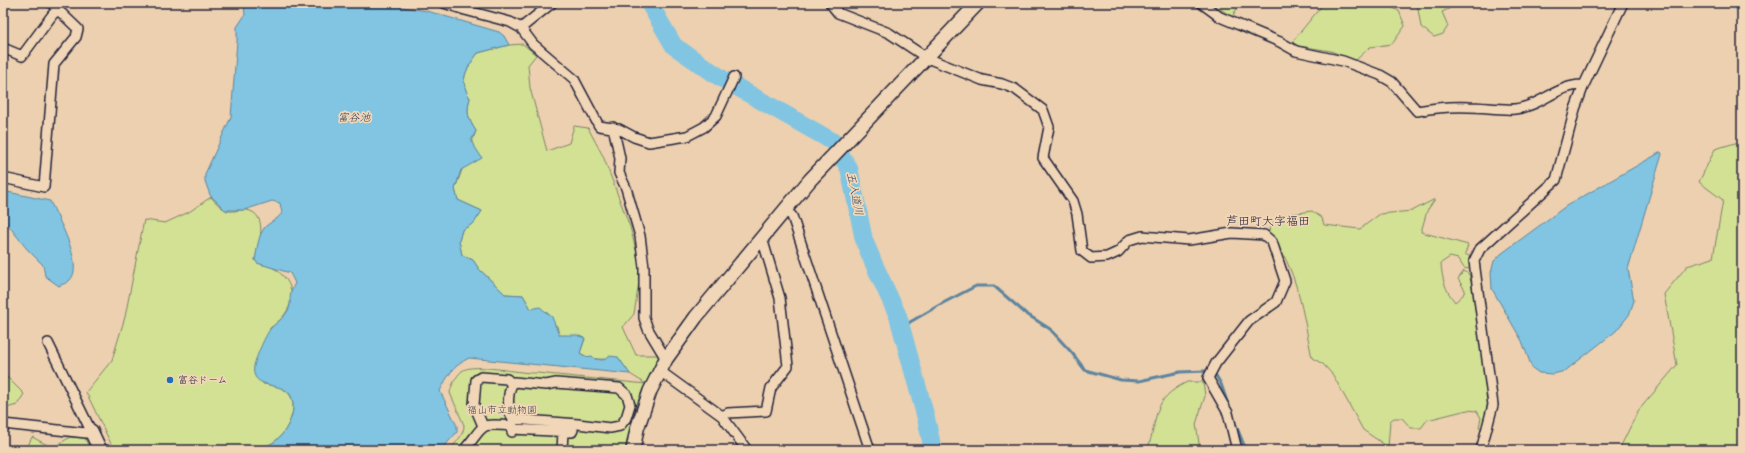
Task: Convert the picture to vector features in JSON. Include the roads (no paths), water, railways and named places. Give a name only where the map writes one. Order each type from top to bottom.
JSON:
[{"type":"street","points":[[3,178],[44,187],[54,64],[76,37],[78,29],[51,3]]},
{"type":"street","points":[[444,3],[510,22],[521,28],[533,44],[574,79],[599,126],[619,128],[634,137],[649,142],[687,136],[704,127],[716,116],[734,77]]},
{"type":"street","points":[[521,28],[552,3]]},
{"type":"street","points":[[830,3],[838,13],[888,33],[927,58],[982,80],[1002,84],[1016,89],[1043,110],[1049,127],[1043,158],[1073,202],[1078,214],[1082,251],[1091,258],[1107,257],[1118,252],[1129,240],[1142,236],[1189,240],[1232,233],[1264,235],[1272,242],[1285,281],[1276,302],[1249,321],[1216,364],[1208,378],[1228,413],[1237,450]]},
{"type":"street","points":[[633,450],[637,429],[650,391],[666,359],[696,317],[844,142],[927,58],[978,3]]},
{"type":"street","points":[[1201,3],[1220,17],[1280,42],[1296,51],[1343,62],[1380,75],[1392,82],[1417,111],[1433,108],[1466,106],[1516,109],[1573,84],[1584,85]]},
{"type":"street","points":[[1481,450],[1493,405],[1474,262],[1480,249],[1556,180],[1575,109],[1584,85],[1623,3]]},
{"type":"street","points":[[3,48],[22,56],[53,14],[59,10]]},
{"type":"street","points":[[613,127],[620,158],[620,173],[640,236],[644,267],[644,318],[648,329],[666,359]]},
{"type":"street","points":[[785,210],[792,216],[870,450]]},
{"type":"street","points":[[722,416],[728,413],[766,411],[771,388],[788,366],[780,298],[762,238]]},
{"type":"street","points":[[48,343],[100,450]]},
{"type":"street","points":[[660,371],[722,416],[747,450]]},
{"type":"street","points":[[483,426],[474,405],[476,380],[481,377],[507,379],[512,384]]},
{"type":"street","points":[[514,382],[546,385],[556,383],[619,388],[627,395],[630,405],[626,418],[620,426],[610,428],[578,424],[512,427],[509,412],[510,386],[514,382]]},
{"type":"street","points":[[3,424],[86,433],[91,432]]},
{"type":"street","points":[[464,450],[479,429],[489,424],[564,432],[572,432],[573,430]]},
{"type":"street","points":[[562,450],[564,432]]},
{"type":"water","name":"富谷池","points":[[244,3],[377,3],[427,11],[499,32],[504,36],[509,45],[478,53],[465,74],[464,80],[466,92],[470,98],[468,115],[476,131],[471,141],[482,158],[461,170],[455,189],[458,200],[482,211],[474,223],[462,230],[459,241],[462,255],[473,260],[479,269],[505,294],[523,295],[531,309],[540,307],[552,317],[559,335],[576,335],[585,338],[580,353],[586,357],[592,356],[595,359],[603,360],[609,356],[618,357],[630,374],[469,358],[459,364],[446,380],[440,391],[457,426],[457,432],[441,450],[248,450],[271,444],[279,438],[287,426],[293,412],[292,399],[289,393],[279,387],[261,382],[256,378],[254,366],[267,334],[289,310],[291,292],[295,283],[290,273],[257,263],[255,260],[258,243],[263,230],[282,213],[280,203],[272,201],[244,210],[225,210],[210,195],[205,181],[205,174],[231,117],[237,27],[245,15]]},
{"type":"water","points":[[1661,152],[1662,154],[1628,269],[1634,301],[1629,315],[1616,331],[1565,371],[1553,374],[1539,373],[1532,368],[1522,341],[1492,289],[1491,273],[1494,261],[1501,254],[1566,206]]},
{"type":"water","points":[[3,191],[50,201],[72,253],[74,273],[68,282],[59,286],[45,276],[43,265],[27,249],[5,221],[3,214]]},
{"type":"waterway","name":"五入道川","points":[[649,3],[674,46],[721,78],[832,141],[849,168],[864,240],[898,316],[926,418],[933,450]]},
{"type":"waterway","points":[[902,329],[910,322],[976,286],[994,286],[1025,313],[1050,329],[1085,370],[1121,380],[1139,381],[1180,372],[1205,371],[1215,374],[1221,384],[1229,407]]},
{"type":"waterway","points":[[1233,418],[1246,450]]},
{"type":"place","name":"富谷ドーム","points":[[170,380]]},
{"type":"district","name":"芦田町大字福田","points":[[1268,221]]},
{"type":"park label","name":"福山市立動物園","points":[[502,410]]}]
